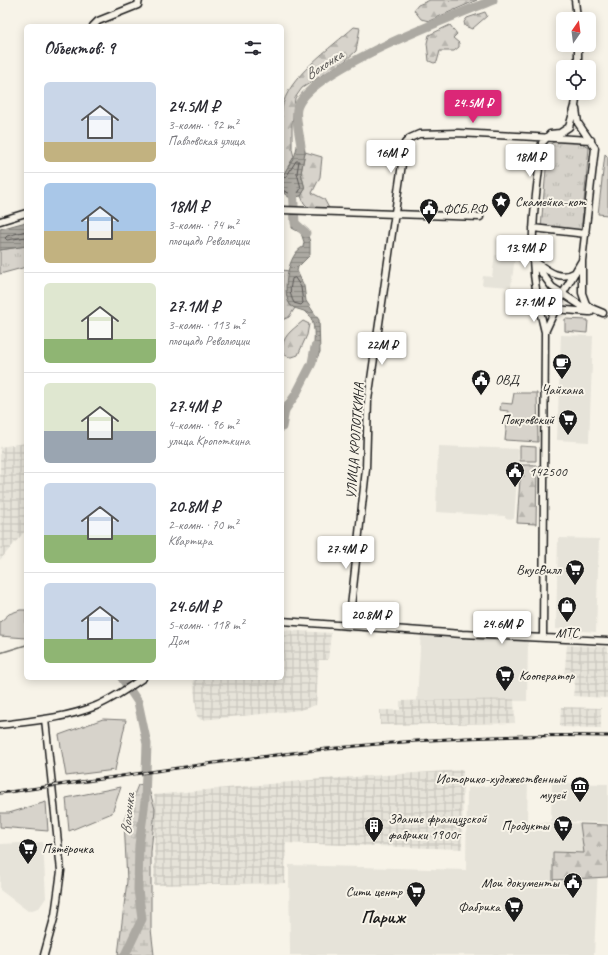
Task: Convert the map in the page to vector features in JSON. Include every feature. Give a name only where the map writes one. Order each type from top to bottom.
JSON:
[{"type":"main road","points":[[576,0],[577,12]]},
{"type":"main road","points":[[95,24],[98,21],[139,3]]},
{"type":"main road","points":[[576,100],[578,123],[595,148],[582,261],[582,296],[591,308],[606,314]]},
{"type":"main road","points":[[543,638],[545,332],[539,310],[533,260],[533,228],[542,143],[550,134],[565,131],[569,127],[576,106]]},
{"type":"main road","name":"УЛИЦА КРОПОТКИНА","points":[[349,625],[362,518],[366,469],[368,400],[407,140],[419,134],[458,133],[546,137]]},
{"type":"main road","points":[[546,137],[591,140]]},
{"type":"main road","points":[[284,210],[480,217]]},
{"type":"main road","points":[[0,222],[24,214]]},
{"type":"main road","points":[[533,228],[586,234]]},
{"type":"main road","points":[[533,260],[552,274],[570,275],[576,272]]},
{"type":"main road","points":[[533,260],[552,287],[562,295],[591,312]]},
{"type":"main road","points":[[545,332],[562,295],[582,261]]},
{"type":"main road","points":[[555,309],[606,314]]},
{"type":"main road","points":[[284,621],[608,641]]},
{"type":"main road","points":[[0,725],[45,719],[84,710],[108,700],[141,680]]},
{"type":"main road","points":[[44,955],[54,915],[61,871],[45,719]]},
{"type":"shaded area","points":[[495,255],[515,257],[511,287],[482,285],[483,276],[492,277]]},
{"type":"shaded area","points":[[561,335],[593,336],[589,442],[557,440]]},
{"type":"shaded area","points":[[24,443],[24,532],[0,560],[0,447]]},
{"type":"shaded area","points":[[438,446],[519,449],[514,519],[505,518],[505,516],[436,512]]},
{"type":"shaded area","points":[[558,538],[599,539],[596,632],[556,629]]},
{"type":"shaded area","points":[[284,630],[331,633],[328,660],[319,660],[316,705],[300,710],[201,720],[197,716],[193,680],[284,680]]},
{"type":"shaded area","name":"Кооператор","points":[[421,633],[528,640],[527,701],[417,701]]},
{"type":"shaded area","points":[[567,645],[608,647],[608,698],[573,696],[575,680],[564,679]]},
{"type":"shaded area","points":[[514,699],[515,723],[380,725],[380,710],[400,710],[400,701]]},
{"type":"shaded area","points":[[561,707],[601,708],[601,728],[560,727]]},
{"type":"shaded area","points":[[463,770],[462,849],[286,843],[285,883],[154,885],[154,795],[322,779]]},
{"type":"shaded area","points":[[528,781],[527,822],[600,824],[594,955],[290,955],[289,865],[466,870],[467,788]]},
{"type":"shaded area","name":"Историко-художественный музей","points":[[552,783],[608,784],[608,823],[551,821]]},
{"type":"shaded area","points":[[43,842],[46,898],[39,908],[28,911],[0,890],[0,844]]},
{"type":"green space","points":[[430,0],[477,0],[429,21],[421,19],[414,10],[418,5]]},
{"type":"green space","points":[[485,12],[487,16],[472,29],[465,26],[464,22],[467,18]]},
{"type":"green space","points":[[450,25],[457,34],[453,38],[459,43],[459,47],[454,51],[440,51],[437,62],[434,63],[429,61],[427,43],[429,35]]},
{"type":"green space","points":[[354,27],[360,28],[356,51],[345,61],[302,88],[295,98],[292,124],[292,149],[294,157],[284,174],[285,97],[301,75]]},
{"type":"green space","points":[[555,141],[582,143],[589,148],[581,233],[541,228],[548,146]]},
{"type":"green space","points":[[305,152],[322,157],[320,177],[312,193],[324,199],[330,210],[311,210],[304,203],[301,196],[305,189],[301,173]]},
{"type":"green space","points":[[605,154],[608,157],[608,215],[598,214]]},
{"type":"green space","points":[[24,246],[24,268],[0,274],[0,250]]},
{"type":"green space","points":[[284,270],[289,271],[287,283],[290,305],[295,308],[289,317],[284,319]]},
{"type":"green space","points":[[565,319],[588,320],[587,333],[565,331]]},
{"type":"green space","points":[[303,321],[309,324],[307,335],[298,355],[291,357],[284,353],[284,342],[288,334]]},
{"type":"green space","points":[[514,393],[537,393],[538,442],[505,440],[508,411],[500,410],[501,403],[512,404]]},
{"type":"green space","points":[[520,446],[536,447],[536,461],[520,461]]},
{"type":"green space","points":[[521,465],[537,465],[536,524],[517,523]]},
{"type":"green space","points":[[24,610],[24,638],[0,636],[0,622],[9,614]]},
{"type":"green space","points":[[103,719],[126,720],[115,770],[66,776],[59,735]]},
{"type":"green space","points":[[147,783],[155,809],[151,852],[151,929],[154,955],[118,955],[127,881],[124,820],[138,785]]},
{"type":"green space","points":[[121,787],[112,813],[69,831],[66,798]]},
{"type":"green space","points":[[46,802],[48,831],[0,827],[0,813],[9,813]]},
{"type":"green space","points":[[580,824],[608,825],[608,877],[553,880],[553,852],[584,853]]},
{"type":"water","points":[[300,134],[303,135],[305,152],[301,173],[305,189],[301,196],[290,198],[284,194],[284,174],[295,155]]},
{"type":"water","points":[[24,223],[24,246],[0,250],[0,229]]},
{"type":"water","points":[[292,225],[296,225],[306,230],[310,242],[310,255],[298,267],[297,271],[304,286],[306,301],[319,320],[320,352],[317,358],[313,357],[313,322],[306,312],[291,306],[287,297],[286,282],[290,264],[298,251],[303,247],[304,242],[301,233],[292,228]]},
{"type":"waterway","name":"Вохонка","points":[[301,146],[297,122],[297,109],[306,94],[326,78],[384,46],[493,0]]},
{"type":"waterway","name":"Вохонка","points":[[293,187],[295,223],[306,233]]},
{"type":"waterway","name":"Вохонка","points":[[284,416],[285,410],[296,394],[312,363],[315,347]]},
{"type":"waterway","points":[[0,653],[24,646]]},
{"type":"waterway","name":"Вохонка","points":[[123,680],[138,702],[147,744],[145,801],[139,845],[138,890],[142,919],[125,955]]},
{"type":"railway","points":[[0,793],[238,760],[353,746],[462,738],[608,736]]},
{"type":"place","name":"Скамейка-кот","points":[[501,218]]},
{"type":"place","name":"ФСБ РФ","points":[[429,225]]},
{"type":"place","name":"Чайхана","points":[[562,380]]},
{"type":"place","name":"ОВД","points":[[481,396]]},
{"type":"place","name":"Покровский","points":[[568,436]]},
{"type":"place","name":"142500","points":[[515,488]]},
{"type":"place","name":"ВкусВилл","points":[[575,586]]},
{"type":"place","name":"МТС","points":[[567,623]]},
{"type":"place","name":"Кооператор","points":[[505,692]]},
{"type":"place","name":"Историко-художественный музей","points":[[580,803]]},
{"type":"place","name":"Продукты","points":[[563,842]]},
{"type":"place","name":"Здание французской фабрики 1900г","points":[[374,843]]},
{"type":"place","name":"Пятёрочка","points":[[28,865]]},
{"type":"place","name":"Мои документы","points":[[573,899]]},
{"type":"place","name":"Сити центр","points":[[416,908]]},
{"type":"place","name":"Фабрика","points":[[514,923]]},
{"type":"district","name":"Париж","points":[[383,917]]}]
